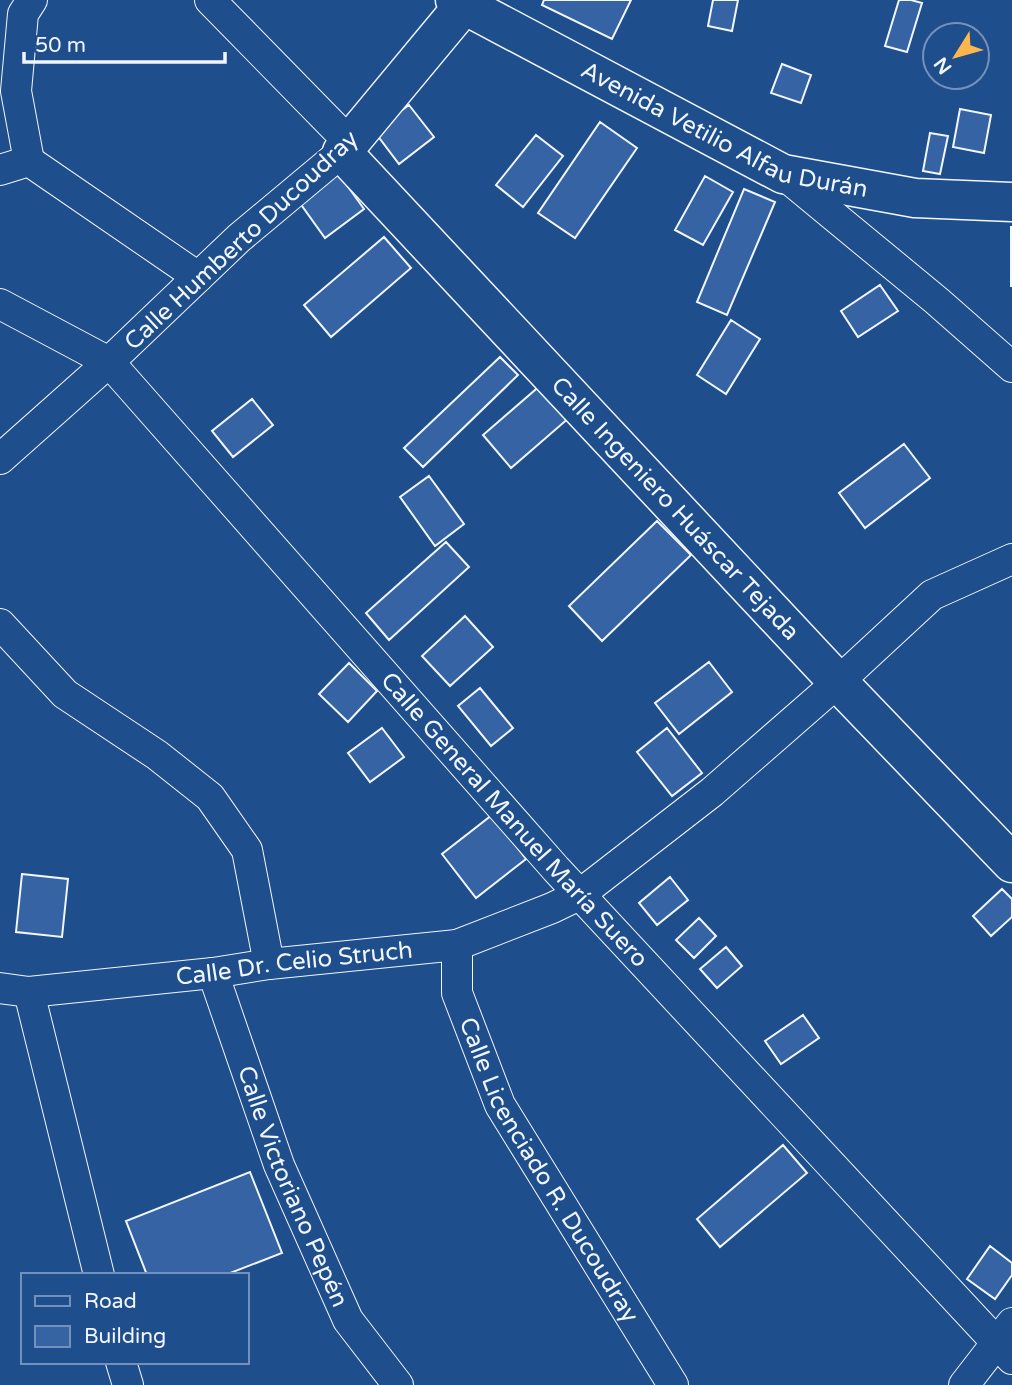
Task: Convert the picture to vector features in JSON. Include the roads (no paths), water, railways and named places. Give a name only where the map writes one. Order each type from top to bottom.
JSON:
[{"type":"main road","name":"Calle Humberto Ducoudray","points":[[346,147],[459,3]]},
{"type":"main road","name":"Avenida Vetilio Alfau Durán","points":[[459,3],[783,174],[915,198],[1012,202]]},
{"type":"main road","name":"Calle Ingeniero Huáscar Tejada","points":[[346,147],[838,682],[1012,863]]},
{"type":"street","points":[[32,0],[23,14],[16,90],[29,161],[198,277]]},
{"type":"street","points":[[210,0],[346,147]]},
{"type":"street","name":"Calle Humberto Ducoudray","points":[[0,458],[109,362],[239,238],[346,147]]},
{"type":"street","points":[[0,170],[29,161]]},
{"type":"street","points":[[783,174],[937,301],[1012,367]]},
{"type":"street","name":"Calle General Manuel María Suero","points":[[0,304],[109,362],[579,895],[1007,1341]]},
{"type":"street","name":"Calle Dr. Celio Struch","points":[[15,990],[213,973],[269,964],[457,945],[552,908],[579,895],[712,792],[838,682],[932,595],[1012,559]]},
{"type":"street","points":[[0,624],[65,694],[158,755],[210,797],[247,850],[269,964]]},
{"type":"street","name":"Calle Licenciado R. Ducoudray","points":[[457,945],[457,993],[500,1105],[673,1385]]},
{"type":"street","name":"Calle Victoriano Pepén","points":[[213,973],[279,1165],[348,1320],[398,1385]]},
{"type":"street","points":[[15,990],[98,1273]]},
{"type":"street","points":[[964,1385],[1007,1341]]},
{"type":"street","points":[[122,1364],[128,1385]]}]
